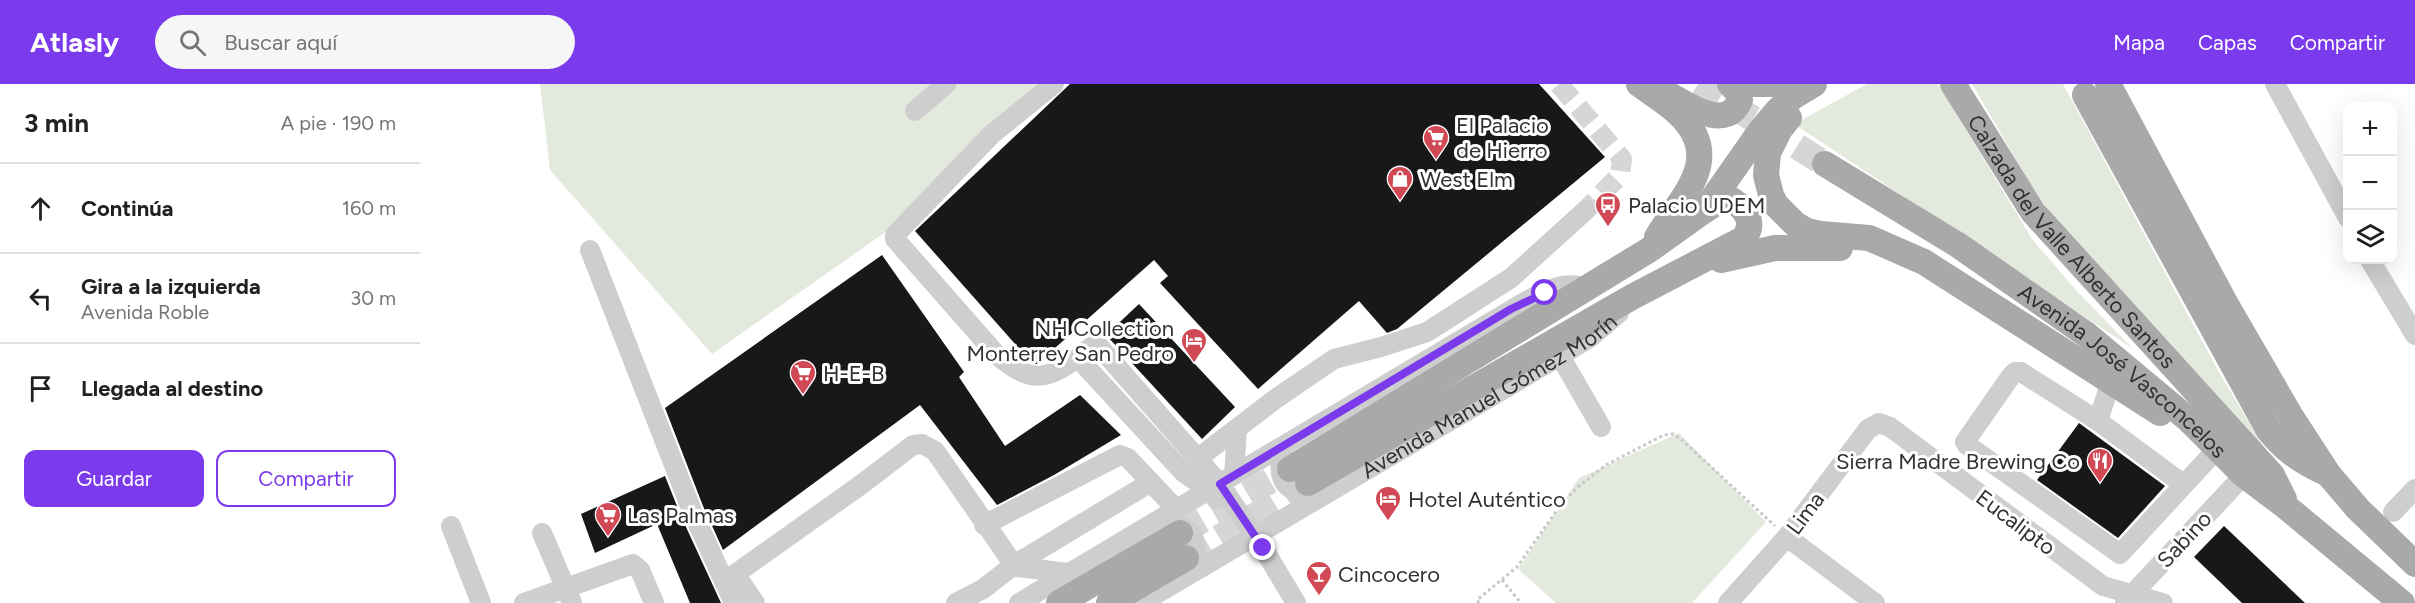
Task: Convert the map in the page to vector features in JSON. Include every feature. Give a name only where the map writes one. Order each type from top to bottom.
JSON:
[{"type":"main road","points":[[1639,84],[1678,113],[1690,126],[1698,141],[1702,158],[1688,189],[1649,250]]},
{"type":"main road","points":[[1652,84],[1692,107],[1720,116],[1733,111],[1740,100],[1737,91],[1730,84]]},
{"type":"main road","points":[[1748,84],[1778,84]]},
{"type":"main road","name":"Avenida Manuel Gómez Morín","points":[[1306,483],[1585,288],[1649,250],[1705,210],[1761,130],[1794,96],[1814,84]]},
{"type":"main road","points":[[1828,84],[1789,118],[1773,142],[1766,166],[1771,195],[1785,216],[1808,231],[1862,236],[1904,252],[1937,269],[2156,412],[2189,420]]},
{"type":"main road","name":"Calzada del Valle Alberto Santos","points":[[1953,84],[2033,212],[2272,475],[2285,506]]},
{"type":"main road","points":[[2114,89],[2224,301],[2290,415],[2329,475],[2358,509],[2411,553]]},
{"type":"main road","points":[[2085,95],[2268,429],[2277,442],[2298,459],[2329,475]]},
{"type":"main road","name":"Avenida José Vasconcelos","points":[[1825,164],[1958,245],[2080,331],[2189,420],[2244,475],[2402,603]]},
{"type":"main road","points":[[1632,297],[1743,239],[1750,228],[1750,220],[1746,213],[1732,200],[1719,201],[1705,210]]},
{"type":"main road","points":[[1687,270],[1775,248],[1888,246]]},
{"type":"main road","name":"Avenida Manuel Gómez Morín","points":[[1306,483],[1632,297]]},
{"type":"main road","name":"Avenida Manuel Gómez Morín","points":[[1059,603],[1179,521]]},
{"type":"main road","name":"Avenida Manuel Gómez Morín","points":[[1109,603],[1187,568]]},
{"type":"main road","points":[[2370,576],[2384,603]]},
{"type":"street","points":[[915,111],[946,84]]},
{"type":"street","points":[[1054,84],[992,134],[895,235],[895,239],[996,354],[1015,370],[1027,375],[1044,375],[1078,358],[1097,344],[1197,459],[1221,483],[1281,603]]},
{"type":"street","points":[[2284,87],[2344,210]]},
{"type":"street","points":[[1427,332],[1511,278],[1586,210]]},
{"type":"street","points":[[590,250],[692,511],[730,578],[755,603]]},
{"type":"street","points":[[2372,264],[2415,335]]},
{"type":"street","name":"Avenida Manuel Gómez Morín","points":[[1019,603],[1153,524],[1179,521],[1221,483],[1511,309],[1558,288],[1574,285],[1585,288]]},
{"type":"street","name":"Avenida Manuel Gómez Morín","points":[[1142,603],[1187,568],[1250,540],[1306,483],[1560,356],[1616,318],[1632,297]]},
{"type":"street","points":[[1197,459],[1307,376],[1334,359],[1511,309]]},
{"type":"street","points":[[1560,356],[1601,427]]},
{"type":"street","points":[[1078,358],[1183,472],[1221,483]]},
{"type":"street","points":[[2183,484],[2098,421],[2021,372],[2015,372],[1965,442],[2119,553],[2217,448]]},
{"type":"street","points":[[2098,421],[2111,381]]},
{"type":"street","name":"Lima","points":[[1728,603],[1787,537],[1868,429],[1879,423]]},
{"type":"street","name":"Eucalipto","points":[[1879,423],[1890,428],[2103,586],[2128,599],[2163,603]]},
{"type":"street","points":[[1221,483],[1237,429]]},
{"type":"street","points":[[1288,442],[1281,465],[1283,480],[1288,487],[1300,494],[1306,483]]},
{"type":"street","points":[[730,578],[913,445],[922,444],[935,451],[984,525],[1014,565],[1069,573]]},
{"type":"street","points":[[984,525],[1120,455],[1128,458],[1151,482],[1179,521]]},
{"type":"street","name":"Sabino","points":[[2128,599],[2244,475]]},
{"type":"street","points":[[956,603],[983,589],[1014,565],[1151,482]]},
{"type":"street","points":[[2393,512],[2415,489]]},
{"type":"street","points":[[1153,524],[1175,524],[1182,527],[1194,541],[1197,555],[1187,568]]},
{"type":"street","points":[[451,526],[481,603]]},
{"type":"street","points":[[542,533],[569,595]]},
{"type":"street","points":[[1787,537],[1875,603]]},
{"type":"street","points":[[1250,540],[1296,603]]},
{"type":"street","points":[[524,603],[569,595],[633,564],[640,570],[654,603]]},
{"type":"street","points":[[730,578],[734,603]]},
{"type":"path","points":[[1479,603],[1477,600],[1517,567],[1562,503],[1580,486],[1606,465],[1664,435],[1673,434],[1787,537]]},
{"type":"path","points":[[1502,580],[1521,603]]},
{"type":"shaded area","points":[[540,84],[1047,84],[887,231],[712,354],[550,170]]},
{"type":"shaded area","points":[[1867,84],[1938,84],[2032,239],[2075,289],[2132,348],[1794,124]]},
{"type":"shaded area","points":[[1972,84],[2063,84],[2220,374],[2268,454],[2059,226],[2027,178]]},
{"type":"shaded area","points":[[1679,433],[1766,522],[1692,603],[1556,603],[1518,569],[1579,478]]},
{"type":"building","points":[[1070,84],[1539,84],[1605,157],[1397,329],[1387,333],[1359,301],[1258,389],[1160,283],[1168,276],[1154,260],[1037,364],[1032,363],[915,231]]},
{"type":"building","points":[[882,255],[964,372],[959,377],[1005,446],[1080,395],[1121,435],[1054,475],[997,505],[920,405],[723,550],[703,506],[665,408]]},
{"type":"building","points":[[1139,304],[1235,407],[1202,439],[1106,335]]},
{"type":"building","name":"Sierra Madre Brewing Co","points":[[2079,423],[2165,486],[2118,538],[2037,480]]},
{"type":"building","name":"Las Palmas","points":[[665,476],[721,603],[690,603],[657,524],[595,553],[581,514]]},
{"type":"building","points":[[2224,526],[2305,603],[2242,603],[2194,557]]},
{"type":"tunnel","points":[[1559,84],[1622,159],[1620,175],[1586,210]]},
{"type":"tunnel","points":[[1698,84],[1825,164]]},
{"type":"tunnel","points":[[1180,533],[1290,469]]},
{"type":"tunnel","points":[[1186,558],[1308,483]]},
{"type":"place","name":"El Palacio de Hierro","points":[[1436,161]]},
{"type":"place","name":"West Elm","points":[[1400,202]]},
{"type":"place","name":"Palacio UDEM","points":[[1608,228]]},
{"type":"place","name":"NH Collection Monterrey San Pedro","points":[[1194,364]]},
{"type":"place","name":"H-E-B","points":[[803,396]]},
{"type":"place","name":"Sierra Madre Brewing Co","points":[[2100,484]]},
{"type":"place","name":"Hotel Auténtico","points":[[1388,522]]},
{"type":"place","name":"Las Palmas","points":[[608,538]]},
{"type":"place","name":"Cincocero","points":[[1319,597]]},
{"type":"route","points":[[1263,548],[1220,484],[1511,309],[1545,293]]}]
